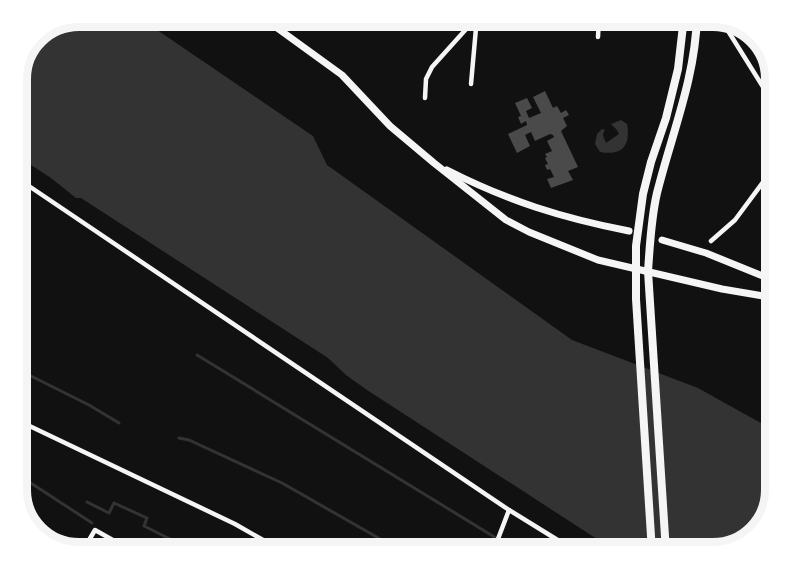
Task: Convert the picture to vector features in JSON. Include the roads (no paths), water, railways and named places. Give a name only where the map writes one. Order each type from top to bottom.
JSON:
[{"type":"main road","points":[[277,27],[342,75],[390,126],[506,220],[529,232],[598,260],[722,289],[765,296]]},
{"type":"main road","points":[[651,542],[636,299],[636,246],[644,194],[656,142],[674,91],[683,27]]},
{"type":"main road","points":[[665,542],[648,271],[657,195],[687,93],[697,27]]},
{"type":"main road","points":[[434,163],[480,187],[515,201],[586,223],[629,231]]},
{"type":"main road","points":[[662,240],[706,253],[765,277]]},
{"type":"street","points":[[425,98],[426,79],[432,67],[467,27]]},
{"type":"street","points":[[471,84],[476,27]]},
{"type":"street","points":[[598,27],[598,37]]},
{"type":"street","points":[[727,29],[765,89]]},
{"type":"street","points":[[711,241],[735,220],[765,180]]},
{"type":"street","points":[[27,185],[509,510],[561,542]]},
{"type":"street","points":[[27,425],[235,524],[266,542]]},
{"type":"street","points":[[498,542],[509,510]]},
{"type":"street","points":[[88,542],[95,530],[116,542]]},
{"type":"waterway","points":[[197,355],[496,538]]},
{"type":"waterway","points":[[27,374],[119,423]]},
{"type":"waterway","points":[[179,438],[189,440],[282,483],[385,542]]},
{"type":"waterway","points":[[27,481],[92,523]]},
{"type":"waterway","points":[[87,502],[109,513],[114,503],[147,518],[144,526],[174,541]]}]
